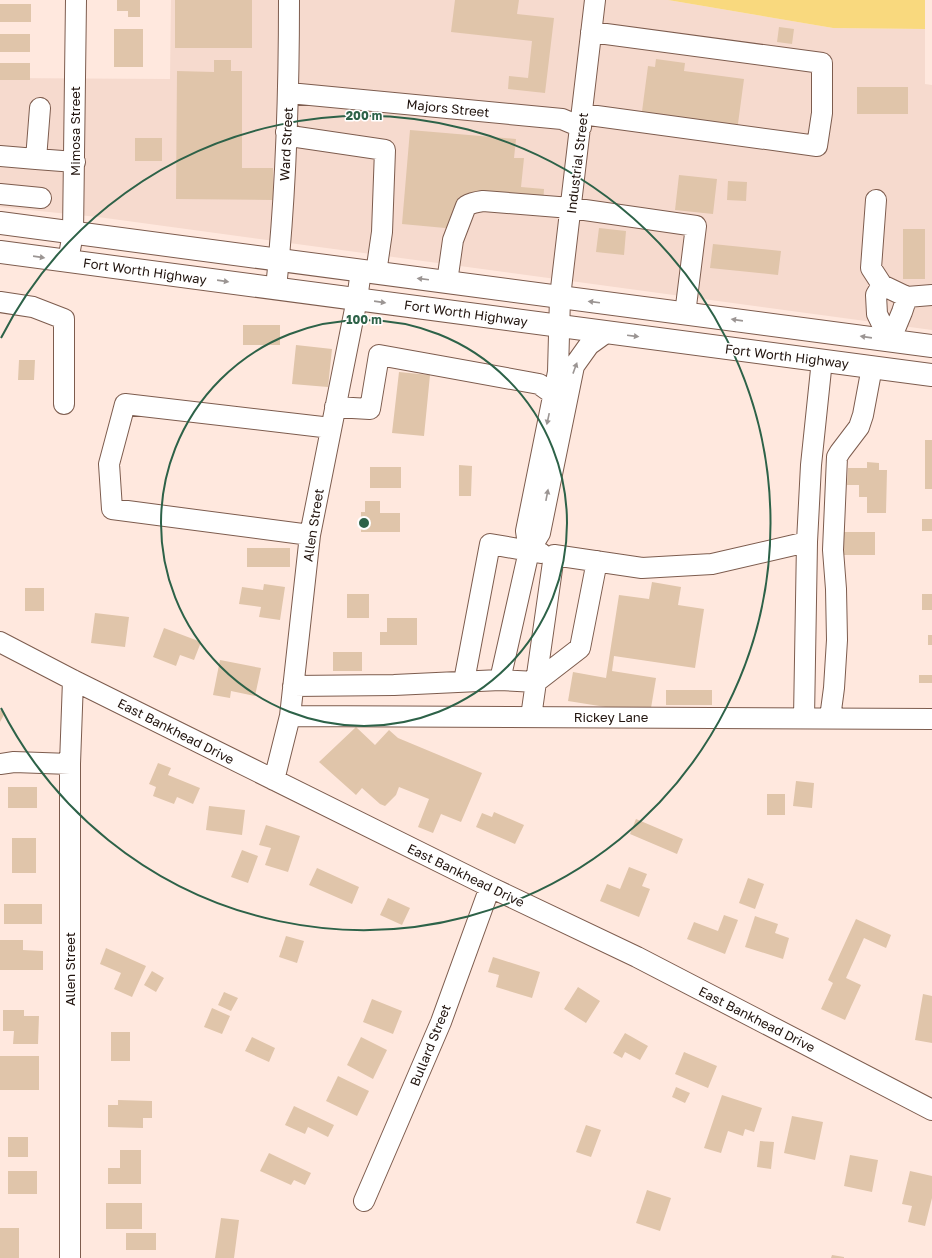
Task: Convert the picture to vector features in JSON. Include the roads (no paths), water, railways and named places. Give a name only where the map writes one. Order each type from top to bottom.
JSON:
[{"type":"main road","points":[[0,223],[932,346]]},
{"type":"main road","name":"Fort Worth Highway","points":[[0,252],[932,375]]},
{"type":"main road","points":[[880,368],[890,341]]},
{"type":"street","name":"Mimosa Street","points":[[68,261],[73,233],[76,0]]},
{"type":"street","name":"Ward Street","points":[[276,288],[289,93],[289,0]]},
{"type":"street","name":"Industrial Street","points":[[533,532],[553,394],[558,372],[560,297],[582,121],[595,0]]},
{"type":"street","name":"Majors Street","points":[[289,93],[582,121],[818,146],[822,113],[822,63],[591,32]]},
{"type":"street","points":[[36,159],[40,108]]},
{"type":"street","name":"Allen Street","points":[[274,780],[290,716],[310,535],[335,407],[357,299],[369,272],[382,232],[385,150],[297,137],[286,132]]},
{"type":"street","points":[[0,156],[75,162]]},
{"type":"street","points":[[0,194],[42,198]]},
{"type":"street","points":[[876,200],[871,268],[882,285],[907,297],[932,295]]},
{"type":"street","points":[[447,282],[453,240],[466,206],[474,202],[482,201],[571,208],[696,226],[685,314]]},
{"type":"street","points":[[882,285],[876,295],[877,314],[890,341]]},
{"type":"street","points":[[890,341],[907,297]]},
{"type":"street","points":[[0,302],[33,306],[64,319],[64,404]]},
{"type":"street","points":[[500,680],[533,532],[574,366],[589,345],[607,332]]},
{"type":"street","points":[[335,407],[370,409],[379,356],[539,384],[553,394]]},
{"type":"street","points":[[804,718],[807,542],[811,465],[822,360]]},
{"type":"street","points":[[830,718],[838,640],[836,589],[832,550],[836,457],[859,427],[880,368]]},
{"type":"street","points":[[310,535],[112,510],[109,464],[125,404],[331,428]]},
{"type":"street","points":[[464,682],[490,544],[642,568],[712,564],[807,542]]},
{"type":"street","points":[[531,717],[554,555]]},
{"type":"street","points":[[293,686],[394,685],[500,680],[536,682],[580,648],[597,561]]},
{"type":"street","name":"East Bankhead Drive","points":[[0,642],[73,680],[490,887],[637,957],[932,1110]]},
{"type":"street","name":"Allen Street","points":[[70,1258],[70,764],[73,680]]},
{"type":"street","name":"Rickey Lane","points":[[290,716],[932,719]]},
{"type":"street","points":[[0,764],[14,762],[70,764]]},
{"type":"street","name":"Bullard Street","points":[[364,1200],[384,1157],[441,1022],[490,887]]}]
